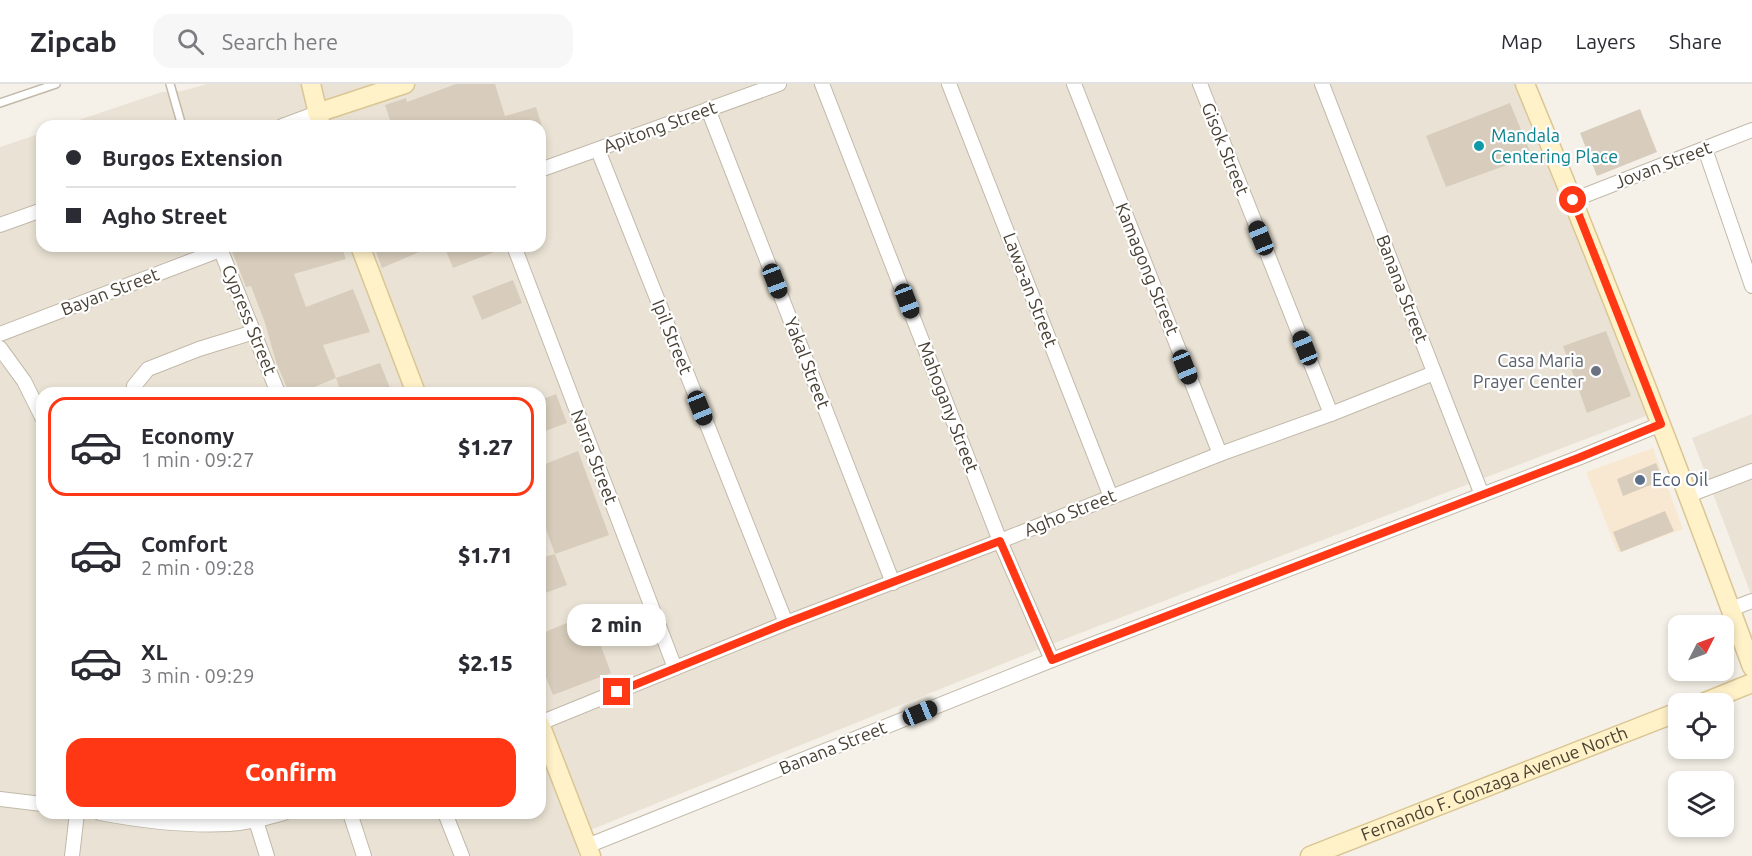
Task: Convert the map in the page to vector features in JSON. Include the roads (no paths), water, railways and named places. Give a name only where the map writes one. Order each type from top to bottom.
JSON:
[{"type":"street","points":[[311,84],[319,120],[405,84]]},
{"type":"street","name":"Apitong Street","points":[[546,168],[779,84]]},
{"type":"street","name":"Mahogany Street","points":[[822,84],[1000,541],[1052,660]]},
{"type":"street","name":"Lawa-an Street","points":[[949,84],[1111,497]]},
{"type":"street","name":"Kamagong Street","points":[[1074,84],[1220,454]]},
{"type":"street","name":"Gisok Street","points":[[1200,84],[1331,414]]},
{"type":"street","name":"Banana Street","points":[[1322,84],[1482,495]]},
{"type":"street","points":[[1525,84],[1689,495],[1752,667]]},
{"type":"street","name":"Yakal Street","points":[[708,109],[892,583]]},
{"type":"street","name":"Jovan Street","points":[[1573,200],[1752,130]]},
{"type":"street","points":[[1705,149],[1746,252],[1752,286]]},
{"type":"street","name":"Ipil Street","points":[[598,150],[786,623]]},
{"type":"street","points":[[0,225],[36,212]]},
{"type":"street","name":"Bayan Street","points":[[0,334],[210,252]]},
{"type":"street","name":"Cypress Street","points":[[222,252],[276,387]]},
{"type":"street","points":[[362,252],[414,387]]},
{"type":"street","name":"Narra Street","points":[[516,252],[675,668]]},
{"type":"street","points":[[134,387],[148,369],[199,349],[254,332]]},
{"type":"street","points":[[0,348],[24,381],[36,405]]},
{"type":"street","name":"Agho Street","points":[[546,722],[786,623],[1434,373]]},
{"type":"street","name":"Banana Street","points":[[589,851],[1052,660],[1661,424]]},
{"type":"street","points":[[1689,495],[1752,471]]},
{"type":"street","points":[[1731,609],[1752,601]]},
{"type":"street","points":[[1727,693],[1752,683]]},
{"type":"street","name":"Fernando F. Gonzaga Avenue North","points":[[1310,856],[1668,716]]},
{"type":"street","points":[[546,740],[589,851]]},
{"type":"street","points":[[0,799],[36,803]]},
{"type":"street","points":[[72,856],[76,819]]},
{"type":"street","points":[[142,819],[202,824],[230,824],[259,819]]},
{"type":"street","points":[[352,819],[364,856]]},
{"type":"street","points":[[447,819],[462,856]]},
{"type":"street","points":[[255,820],[267,856]]},
{"type":"lane","points":[[0,104],[56,84]]},
{"type":"lane","points":[[170,84],[180,120]]},
{"type":"place","name":"Mandala Centering Place","points":[[1479,146]]},
{"type":"place","name":"Casa Maria Prayer Center","points":[[1596,371]]},
{"type":"place","name":"Eco Oil","points":[[1640,480]]}]
